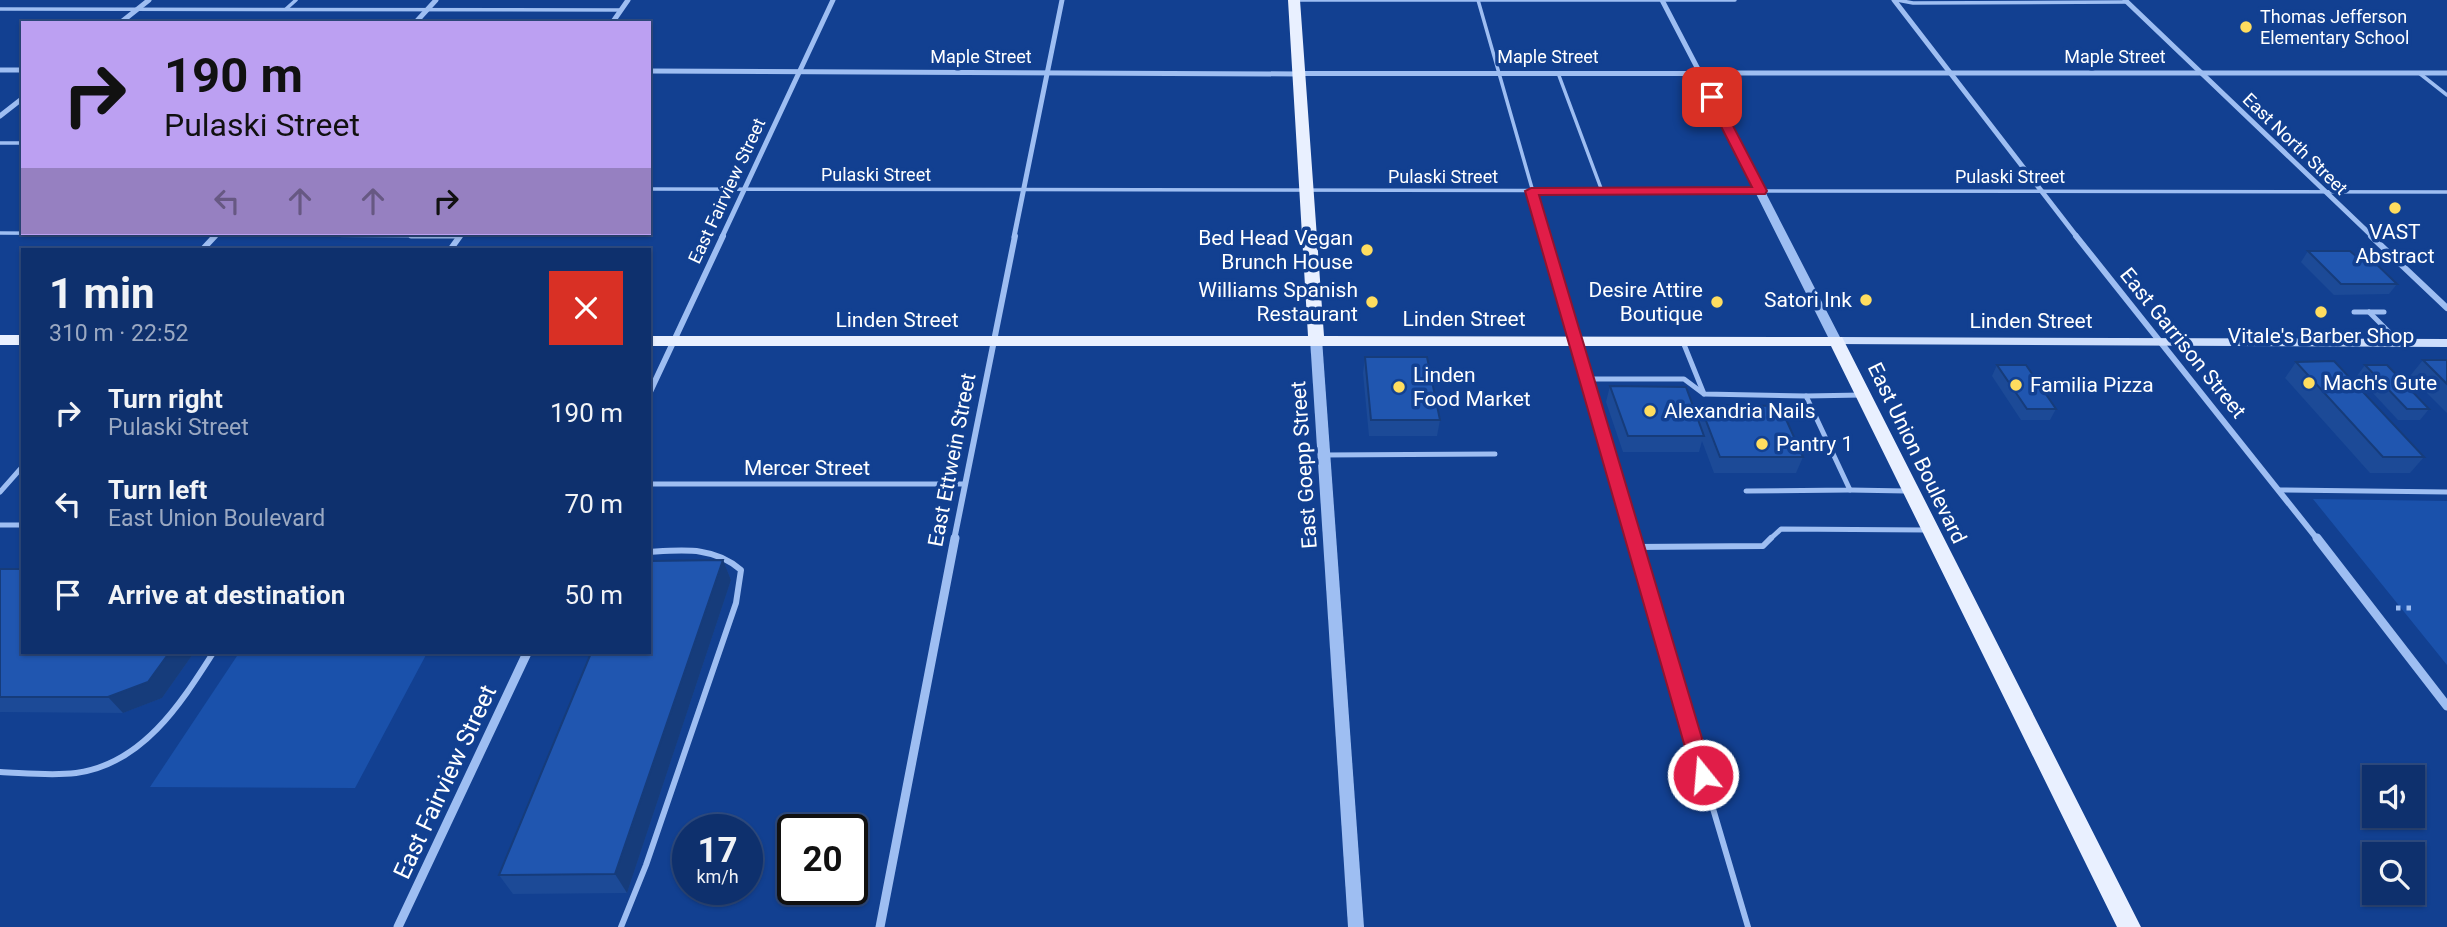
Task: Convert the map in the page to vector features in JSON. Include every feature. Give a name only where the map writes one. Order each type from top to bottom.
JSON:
[{"type":"main road","name":"East Goepp Street","points":[[1294,0],[1316,339]]},
{"type":"main road","name":"Linden Street","points":[[651,341],[1316,339],[2447,343]]},
{"type":"main road","points":[[0,340],[21,340]]},
{"type":"main road","name":"East Union Boulevard","points":[[1836,341],[2129,927]]},
{"type":"street","points":[[123,21],[149,0]]},
{"type":"street","points":[[417,21],[436,0]]},
{"type":"street","points":[[613,21],[628,0]]},
{"type":"street","name":"East Fairview Street","points":[[651,390],[833,0]]},
{"type":"street","name":"East Ettwein Street","points":[[880,927],[964,484],[1026,189],[1062,0]]},
{"type":"street","name":"East Union Boulevard","points":[[1662,0],[1836,341]]},
{"type":"street","name":"East Garrison Street","points":[[1896,0],[2041,191],[2447,706]]},
{"type":"street","name":"East North Street","points":[[2126,1],[2447,307]]},
{"type":"street","points":[[0,70],[21,70]]},
{"type":"street","name":"Maple Street","points":[[651,71],[1300,74],[2447,73]]},
{"type":"street","points":[[0,116],[21,100]]},
{"type":"street","points":[[204,248],[216,235]]},
{"type":"street","name":"East Goepp Street","points":[[1316,339],[1356,927]]},
{"type":"street","name":"East Fairview Street","points":[[398,927],[527,654]]},
{"type":"lane","points":[[286,9],[296,0]]},
{"type":"lane","points":[[1294,0],[1735,0]]},
{"type":"lane","points":[[1896,0],[1913,3],[2126,1]]},
{"type":"lane","points":[[1478,1],[1531,191],[1748,927]]},
{"type":"lane","points":[[0,9],[621,10]]},
{"type":"lane","points":[[1558,73],[1602,191]]},
{"type":"lane","points":[[2419,73],[2447,95]]},
{"type":"lane","points":[[0,143],[21,143]]},
{"type":"lane","name":"Pulaski Street","points":[[651,189],[2447,192]]},
{"type":"lane","points":[[0,233],[21,233]]},
{"type":"lane","points":[[2354,312],[2384,312]]},
{"type":"lane","points":[[2369,312],[2399,342]]},
{"type":"lane","points":[[1683,341],[1704,394]]},
{"type":"lane","points":[[1586,379],[1684,379],[1704,394],[1864,396]]},
{"type":"lane","points":[[1806,396],[1850,490]]},
{"type":"lane","points":[[1324,455],[1495,454]]},
{"type":"lane","points":[[0,492],[21,468]]},
{"type":"lane","name":"Mercer Street","points":[[651,484],[964,484]]},
{"type":"lane","points":[[2279,490],[2447,492]]},
{"type":"lane","points":[[1746,491],[1911,491]]},
{"type":"lane","points":[[0,525],[21,524]]},
{"type":"lane","points":[[1636,547],[1763,546],[1781,529],[1931,530]]},
{"type":"lane","points":[[621,927],[646,865],[731,616],[741,570],[732,559],[716,553],[651,552]]},
{"type":"lane","points":[[0,772],[86,771],[113,761],[154,735],[176,711],[212,654]]},
{"type":"path","points":[[2396,608],[2415,608]]},
{"type":"shaded area","points":[[2313,499],[2447,501],[2447,665]]},
{"type":"shaded area","points":[[238,654],[426,654],[355,788],[150,787]]},
{"type":"building","points":[[2308,251],[2350,251],[2357,257],[2369,257],[2397,284],[2341,284]]},
{"type":"building","points":[[1365,357],[1427,357],[1440,420],[1371,420]]},
{"type":"building","points":[[2423,360],[2447,360],[2447,384]]},
{"type":"building","points":[[2334,361],[2424,457],[2383,457],[2296,362]]},
{"type":"building","points":[[1997,365],[2026,365],[2056,409],[2027,409]]},
{"type":"building","points":[[2365,365],[2387,365],[2429,409],[2407,409]]},
{"type":"building","points":[[1610,386],[1686,387],[1704,436],[1628,436]]},
{"type":"building","points":[[1700,405],[1780,406],[1803,457],[1720,457]]},
{"type":"building","points":[[723,560],[615,874],[499,875],[591,654],[651,654],[651,561]]},
{"type":"building","points":[[0,569],[21,569],[21,654],[168,654],[148,682],[108,697],[0,697]]},
{"type":"place","name":"Thomas Jefferson Elementary School","points":[[2246,27]]},
{"type":"place","name":"VAST Abstract","points":[[2395,208]]},
{"type":"place","name":"Bed Head Vegan Brunch House","points":[[1367,250]]},
{"type":"place","name":"Satori Ink","points":[[1866,300]]},
{"type":"place","name":"Williams Spanish Restaurant","points":[[1372,302]]},
{"type":"place","name":"Desire Attire Boutique","points":[[1717,302]]},
{"type":"place","name":"Vitale's Barber Shop","points":[[2321,312]]},
{"type":"place","name":"Mach's Gute","points":[[2309,383]]},
{"type":"place","name":"Familia Pizza","points":[[2016,385]]},
{"type":"place","name":"Linden Food Market","points":[[1399,387]]},
{"type":"place","name":"Alexandria Nails","points":[[1650,411]]},
{"type":"place","name":"Pantry 1","points":[[1762,444]]},
{"type":"route","points":[[1703,775],[1531,191],[1760,191],[1712,97]]}]
